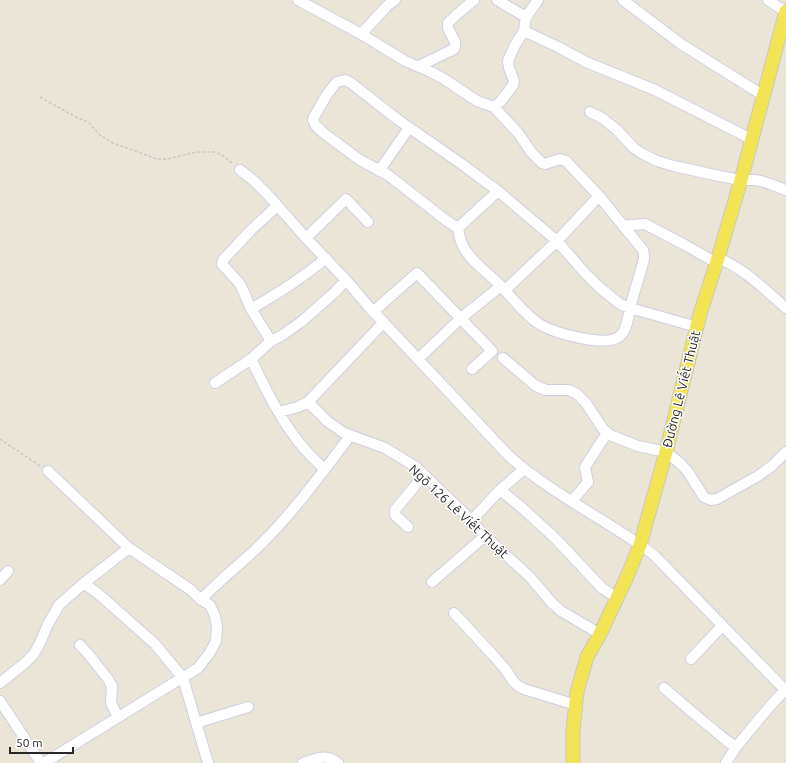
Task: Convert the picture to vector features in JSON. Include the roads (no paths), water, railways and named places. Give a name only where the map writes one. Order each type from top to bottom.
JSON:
[{"type":"main road","name":"Đường Lê Viết Thuật","points":[[573,763],[573,730],[577,692],[587,657],[600,634],[640,545],[666,452],[700,314],[718,261],[786,12]]},
{"type":"street","points":[[298,0],[361,34],[405,61],[419,66],[444,79],[478,102],[494,107],[519,134],[531,152],[542,163],[545,164],[563,159],[598,196],[640,246],[644,255],[638,282],[630,308],[628,319],[621,336],[612,340],[596,340],[563,334],[541,325],[531,317],[503,288],[481,269],[470,256],[460,240],[458,228],[388,175],[360,160],[326,136],[316,126],[313,120],[314,117],[326,96],[337,82],[345,80],[409,128],[498,191],[557,241],[584,272],[600,288],[620,304],[630,308],[697,327]]},
{"type":"street","points":[[361,34],[388,5],[395,0]]},
{"type":"street","points":[[419,66],[454,49],[455,42],[448,28],[448,23],[474,0]]},
{"type":"street","points":[[498,0],[526,17]]},
{"type":"street","points":[[494,107],[501,101],[513,85],[514,82],[508,68],[508,61],[515,45],[524,31],[526,17],[538,0]]},
{"type":"street","points":[[623,0],[680,44],[764,96]]},
{"type":"street","points":[[768,0],[786,12]]},
{"type":"street","points":[[524,31],[586,62],[655,90],[751,140]]},
{"type":"street","points":[[590,112],[602,118],[611,125],[634,148],[657,161],[719,176],[741,180],[761,181],[786,190]]},
{"type":"street","points":[[379,171],[409,128]]},
{"type":"street","points":[[240,170],[253,180],[326,258],[373,312],[509,456],[524,469],[654,555],[786,691],[771,704],[736,747],[726,763]]},
{"type":"street","points":[[458,228],[498,191]]},
{"type":"street","points":[[418,359],[461,318],[503,288],[557,241],[598,196]]},
{"type":"street","points":[[306,238],[346,199],[368,222]]},
{"type":"street","points":[[271,341],[251,309],[240,284],[222,264],[223,260],[250,231],[277,206]]},
{"type":"street","points":[[623,226],[645,224],[718,261],[734,266],[757,283],[786,308]]},
{"type":"street","points":[[251,309],[290,285],[312,270],[326,258]]},
{"type":"street","points":[[373,312],[417,273],[492,351],[472,369]]},
{"type":"street","points":[[215,383],[251,359],[271,341],[301,322],[346,280]]},
{"type":"street","points":[[279,412],[298,407],[308,402],[384,322]]},
{"type":"street","points":[[503,358],[536,386],[546,390],[569,390],[577,394],[586,403],[596,420],[607,433],[638,446],[666,452],[681,464],[688,472],[704,497],[711,500],[721,497],[758,476],[773,465],[786,452]]},
{"type":"street","points":[[251,359],[264,386],[295,437],[305,450],[324,469]]},
{"type":"street","name":"Ngõ 126 Lê Viết Thuật","points":[[308,402],[327,420],[344,433],[385,448],[416,467],[485,536],[529,576],[552,603],[561,611],[600,634]]},
{"type":"street","points":[[572,501],[588,482],[585,467],[607,433]]},
{"type":"street","points":[[201,600],[213,587],[266,540],[309,490],[350,436]]},
{"type":"street","points":[[471,521],[500,490],[524,469]]},
{"type":"street","points":[[0,701],[43,763],[198,668],[209,654],[216,641],[217,627],[215,616],[210,605],[201,600],[191,590],[129,548],[48,471]]},
{"type":"street","points":[[408,527],[395,516],[394,513],[424,475]]},
{"type":"street","points":[[500,490],[555,538],[602,588],[617,598]]},
{"type":"street","points":[[432,582],[485,536]]},
{"type":"street","points":[[0,683],[34,654],[59,605],[84,583],[129,548]]},
{"type":"street","points":[[0,580],[8,571]]},
{"type":"street","points":[[84,583],[102,597],[154,644],[183,678],[208,763]]},
{"type":"street","points":[[454,613],[492,654],[518,686],[576,705]]},
{"type":"street","points":[[690,659],[722,626]]},
{"type":"street","points":[[80,645],[89,654],[112,686],[112,703],[118,717]]},
{"type":"street","points":[[664,688],[736,747]]},
{"type":"street","points":[[196,723],[248,707]]},
{"type":"street","points":[[303,763],[325,757],[338,763]]}]
